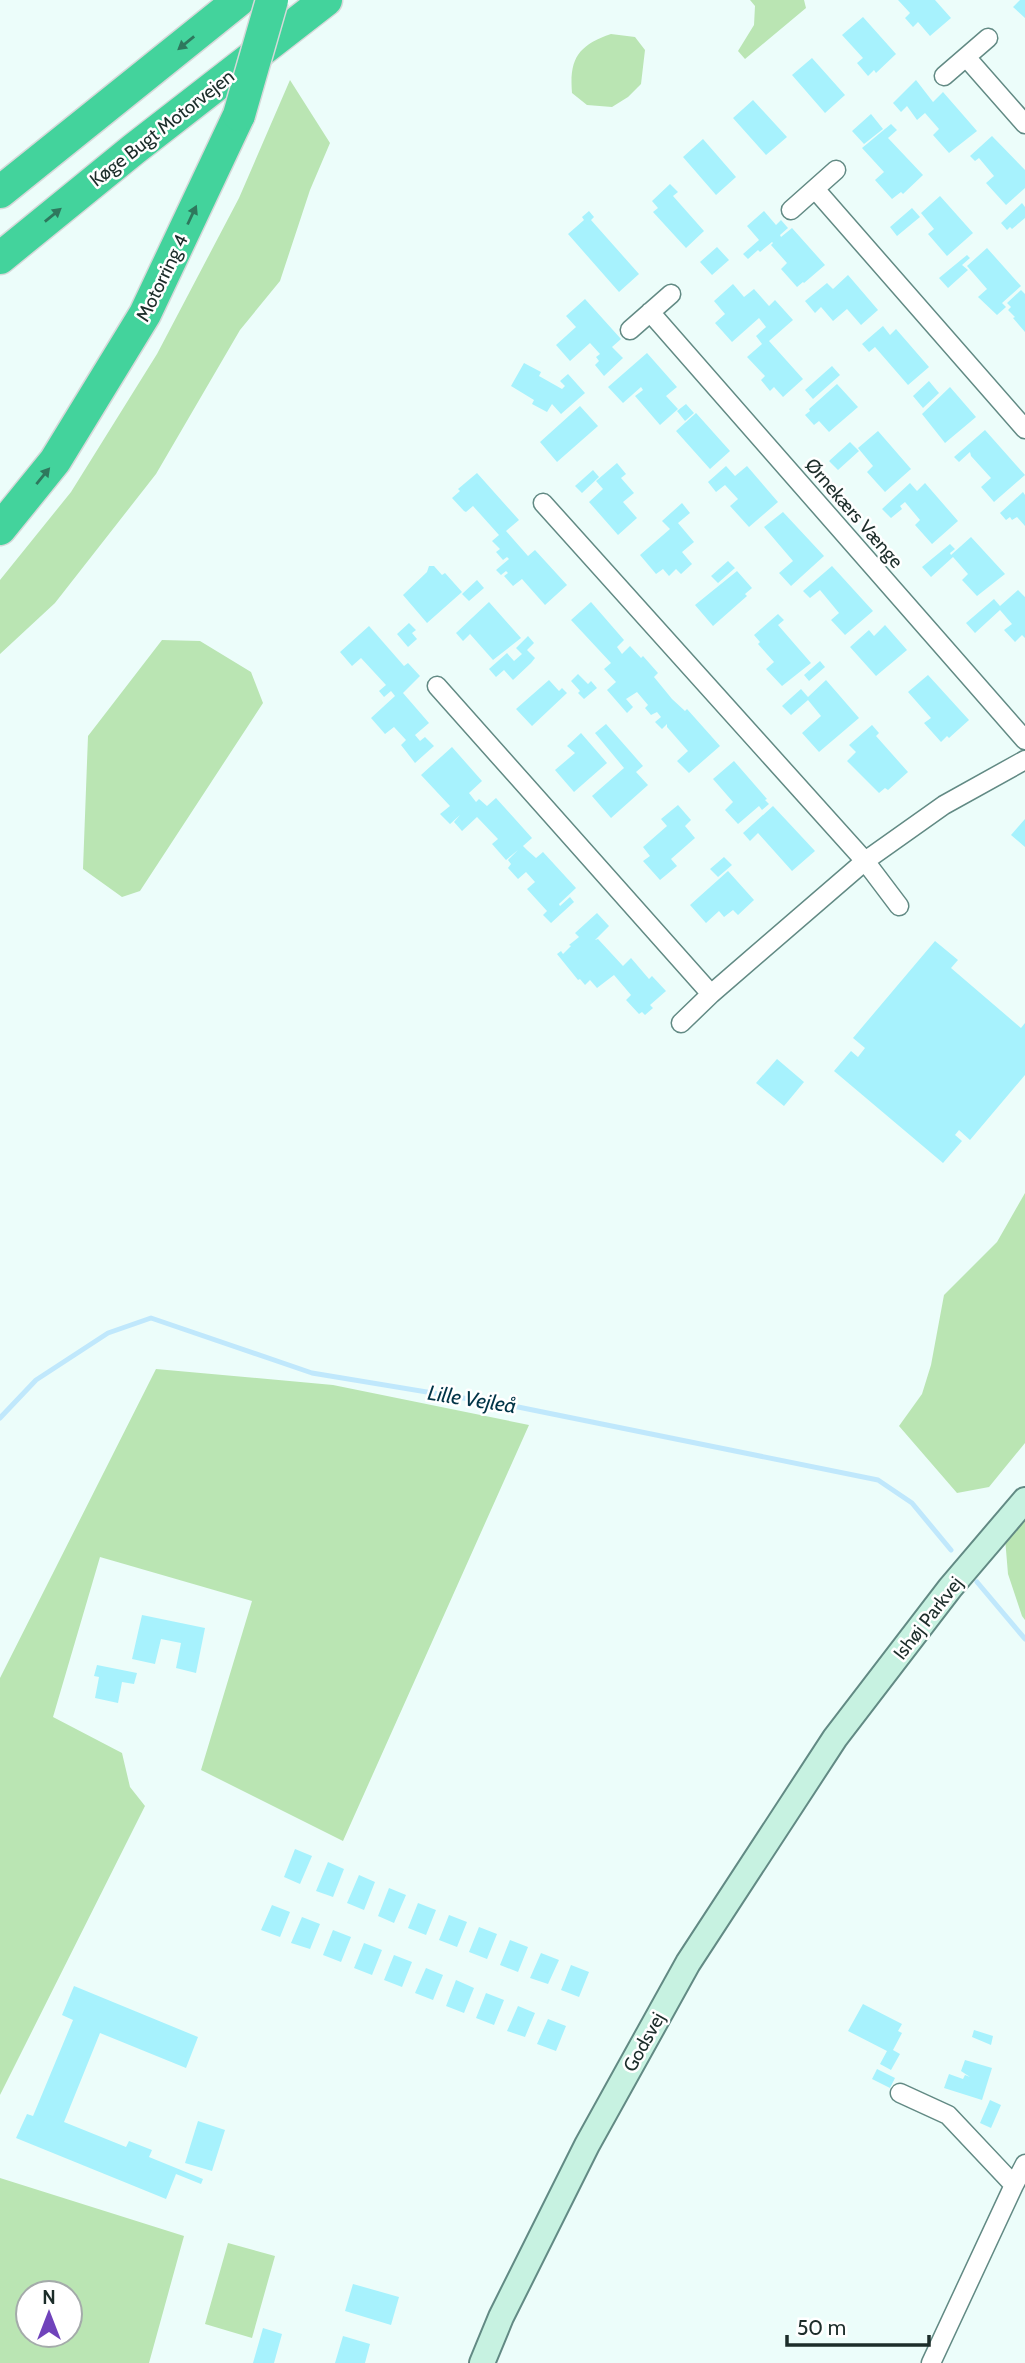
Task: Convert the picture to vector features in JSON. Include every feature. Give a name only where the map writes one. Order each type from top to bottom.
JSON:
[{"type":"highway","points":[[0,192],[239,0]]},
{"type":"highway","name":"Motorring 4","points":[[0,529],[55,461],[145,314],[240,116],[272,0]]},
{"type":"highway","name":"Køge Bugt Motorvejen","points":[[0,258],[134,149],[326,0]]},
{"type":"street","points":[[944,76],[988,38]]},
{"type":"street","points":[[966,57],[1025,124]]},
{"type":"street","points":[[791,210],[836,170]]},
{"type":"street","points":[[815,189],[1025,429]]},
{"type":"street","points":[[630,330],[671,295]]},
{"type":"street","name":"Ørnekærs Vænge","points":[[650,312],[1025,740]]},
{"type":"street","points":[[543,503],[865,861],[899,906]]},
{"type":"street","points":[[437,686],[711,994]]},
{"type":"street","points":[[681,1023],[865,861],[944,804],[1025,760]]},
{"type":"street","name":"Ishøj Parkvej","points":[[835,1738],[950,1588],[1025,1500]]},
{"type":"street","name":"Godsvej","points":[[482,2363],[501,2317],[587,2145],[688,1963],[835,1738]]},
{"type":"street","points":[[900,2093],[948,2115],[1014,2185]]},
{"type":"street","points":[[931,2363],[1025,2164]]},
{"type":"green space","points":[[750,0],[804,0],[806,8],[745,59],[738,51],[754,25],[755,6]]},
{"type":"green space","points":[[611,34],[635,37],[645,50],[641,84],[628,97],[612,107],[587,105],[572,93],[572,71],[575,62],[584,48]]},
{"type":"green space","points":[[290,80],[330,143],[310,190],[280,281],[240,330],[156,474],[55,603],[0,654],[0,580],[71,492],[157,354],[239,198]]},
{"type":"green space","points":[[162,640],[200,641],[251,672],[263,703],[140,891],[122,897],[83,869],[88,736]]},
{"type":"green space","points":[[1025,1193],[1025,1443],[989,1487],[957,1493],[899,1426],[922,1394],[931,1365],[944,1295],[997,1242]]},
{"type":"green space","points":[[156,1369],[333,1385],[529,1425],[343,1841],[201,1770],[252,1601],[100,1557],[53,1717],[122,1753],[130,1787],[145,1806],[0,2095],[0,1678]]},
{"type":"green space","points":[[1025,1515],[1025,1620],[1008,1574],[1005,1538]]},
{"type":"green space","points":[[0,2178],[184,2236],[149,2363],[0,2363]]},
{"type":"green space","points":[[228,2243],[275,2256],[252,2338],[205,2324]]},
{"type":"building","points":[[898,0],[935,0],[951,18],[930,36],[918,22],[913,27],[905,18],[910,13]]},
{"type":"building","points":[[1020,0],[1025,0],[1025,18],[1013,7]]},
{"type":"building","points":[[863,17],[896,54],[876,73],[874,70],[868,76],[857,63],[863,58],[842,35]]},
{"type":"building","points":[[812,58],[845,95],[825,113],[792,75]]},
{"type":"building","points":[[916,80],[933,102],[943,92],[977,131],[949,153],[933,135],[939,129],[925,113],[917,120],[907,106],[901,112],[893,103]]},
{"type":"building","points":[[753,100],[787,137],[766,155],[733,118]]},
{"type":"building","points":[[871,114],[883,129],[864,144],[852,131]]},
{"type":"building","points":[[891,124],[897,130],[888,138],[923,175],[903,194],[901,192],[892,199],[875,180],[884,172],[862,148]]},
{"type":"building","points":[[992,136],[1025,170],[1025,188],[1006,205],[986,183],[994,176],[979,158],[975,161],[970,156]]},
{"type":"building","points":[[703,139],[736,177],[716,195],[683,157]]},
{"type":"building","points":[[670,184],[678,192],[673,196],[704,231],[686,248],[653,212],[658,208],[652,201]]},
{"type":"building","points":[[940,196],[973,233],[947,256],[928,234],[934,229],[921,213]]},
{"type":"building","points":[[1022,203],[1025,207],[1025,218],[1007,230],[1001,223]]},
{"type":"building","points":[[912,208],[920,217],[897,236],[890,227]]},
{"type":"building","points":[[589,211],[594,217],[591,220],[639,274],[619,292],[568,234],[584,220],[582,217]]},
{"type":"building","points":[[764,211],[776,225],[781,220],[788,228],[781,237],[792,228],[825,265],[797,287],[781,269],[787,263],[771,245],[772,242],[748,259],[743,254],[759,240],[747,226]]},
{"type":"building","points":[[717,247],[729,260],[712,275],[700,262]]},
{"type":"building","points":[[987,248],[1021,286],[1002,303],[1006,307],[997,315],[978,297],[987,289],[967,266]]},
{"type":"building","points":[[967,255],[970,258],[962,265],[968,270],[948,288],[939,278]]},
{"type":"building","points":[[848,275],[878,310],[861,325],[847,309],[833,321],[821,307],[815,313],[805,301],[827,283],[833,289]]},
{"type":"building","points":[[733,284],[744,297],[754,289],[769,306],[775,300],[793,320],[769,341],[803,379],[783,397],[774,387],[770,391],[761,380],[765,376],[747,357],[762,344],[756,336],[766,327],[759,318],[732,342],[715,323],[725,314],[714,301]]},
{"type":"building","points":[[1021,290],[1025,294],[1025,332],[1008,310],[1011,307],[1007,303]]},
{"type":"building","points":[[585,299],[621,339],[612,347],[623,358],[604,376],[595,365],[599,361],[596,357],[600,354],[590,343],[570,361],[556,345],[576,327],[566,316]]},
{"type":"building","points":[[883,326],[890,335],[896,329],[929,367],[908,385],[875,347],[869,352],[862,344]]},
{"type":"building","points":[[647,353],[677,387],[666,396],[678,409],[660,425],[635,396],[643,390],[641,387],[623,403],[608,387]]},
{"type":"building","points":[[524,363],[541,372],[539,376],[562,389],[565,386],[560,381],[568,374],[585,393],[561,414],[552,404],[547,412],[532,404],[534,400],[511,386]]},
{"type":"building","points":[[832,366],[840,375],[813,399],[805,390]]},
{"type":"building","points":[[929,381],[939,393],[923,408],[913,396]]},
{"type":"building","points":[[837,384],[858,407],[829,432],[819,421],[814,425],[805,415]]},
{"type":"building","points":[[950,387],[976,417],[945,443],[922,414]]},
{"type":"building","points":[[686,404],[694,413],[685,421],[677,411]]},
{"type":"building","points":[[580,406],[598,426],[557,462],[540,442]]},
{"type":"building","points":[[696,413],[730,451],[710,469],[676,431]]},
{"type":"building","points":[[985,430],[1025,475],[994,502],[981,487],[991,478],[970,452],[959,462],[954,457]]},
{"type":"building","points":[[878,431],[911,469],[885,492],[867,472],[873,466],[858,448]]},
{"type":"building","points":[[850,442],[859,451],[838,470],[829,461]]},
{"type":"building","points":[[617,463],[626,474],[621,478],[634,493],[623,502],[637,518],[618,535],[589,502],[603,489],[596,481]]},
{"type":"building","points":[[726,466],[735,476],[747,466],[778,502],[749,527],[730,506],[738,499],[725,485],[716,492],[708,482]]},
{"type":"building","points":[[593,470],[599,477],[582,493],[575,486]]},
{"type":"building","points":[[477,473],[519,520],[506,531],[528,556],[535,550],[567,585],[545,605],[522,579],[513,586],[504,576],[508,573],[506,571],[501,575],[496,570],[509,559],[507,557],[503,560],[496,552],[500,549],[492,541],[499,535],[473,506],[466,512],[452,498],[460,491],[458,489]]},
{"type":"building","points":[[910,483],[917,491],[925,483],[958,521],[932,544],[915,525],[920,520],[905,502],[900,506],[902,509],[891,518],[882,509]]},
{"type":"building","points":[[1023,492],[1025,526],[1017,517],[1006,520],[1000,513]]},
{"type":"building","points":[[682,503],[690,513],[678,523],[694,542],[682,552],[692,564],[681,574],[676,569],[669,576],[663,569],[656,574],[640,555],[670,529],[662,521]]},
{"type":"building","points":[[783,512],[824,556],[791,586],[779,573],[793,561],[764,527]]},
{"type":"building","points":[[971,537],[1005,574],[977,596],[962,580],[968,574],[953,557],[931,577],[922,567],[950,544],[955,549],[951,555]]},
{"type":"building","points":[[728,561],[735,568],[718,583],[711,576]]},
{"type":"building","points":[[429,566],[434,566],[442,575],[445,573],[462,592],[427,623],[403,595],[427,572]]},
{"type":"building","points":[[832,566],[873,611],[845,635],[831,620],[839,613],[820,590],[810,598],[803,591]]},
{"type":"building","points":[[737,571],[752,588],[745,594],[747,596],[713,626],[695,605]]},
{"type":"building","points":[[477,580],[484,588],[469,601],[462,594]]},
{"type":"building","points":[[1018,590],[1025,597],[1025,638],[1022,635],[1015,642],[1004,630],[1012,624],[1000,610],[975,633],[966,623],[994,599],[1000,606]]},
{"type":"building","points":[[489,602],[521,638],[493,660],[470,634],[463,641],[456,633]]},
{"type":"building","points":[[591,602],[624,640],[617,647],[622,654],[630,646],[641,658],[643,656],[658,673],[654,677],[672,699],[685,711],[687,709],[720,746],[689,773],[677,761],[688,751],[667,724],[662,729],[655,722],[661,717],[657,712],[651,715],[645,708],[648,705],[637,692],[626,699],[633,707],[627,713],[607,690],[616,682],[604,669],[611,663],[571,620]]},
{"type":"building","points":[[778,614],[784,620],[778,625],[811,663],[782,686],[766,669],[774,662],[758,644],[760,642],[754,635]]},
{"type":"building","points":[[409,623],[416,630],[412,633],[417,639],[408,647],[397,634]]},
{"type":"building","points":[[885,625],[907,650],[876,676],[850,647],[869,630],[874,636]]},
{"type":"building","points":[[369,626],[404,666],[408,663],[420,676],[403,693],[429,723],[415,735],[420,741],[425,737],[434,746],[415,763],[401,745],[406,740],[394,727],[385,734],[371,718],[395,696],[391,691],[384,697],[379,691],[386,685],[361,658],[352,666],[340,652]]},
{"type":"building","points":[[528,636],[534,643],[527,650],[535,658],[513,680],[504,670],[496,677],[489,669],[507,653],[514,661],[522,654],[516,648]]},
{"type":"building","points":[[820,661],[825,667],[809,681],[804,675]]},
{"type":"building","points":[[578,674],[588,684],[591,681],[597,688],[584,699],[571,681]]},
{"type":"building","points":[[928,675],[969,720],[941,742],[924,723],[931,718],[908,692]]},
{"type":"building","points":[[549,680],[559,691],[562,688],[567,693],[532,726],[516,709]]},
{"type":"building","points":[[826,680],[859,718],[819,752],[802,733],[821,716],[808,700],[791,715],[782,706],[801,689],[808,697]]},
{"type":"building","points":[[606,724],[643,766],[636,772],[648,785],[611,818],[592,796],[624,768],[595,733]]},
{"type":"building","points":[[872,725],[879,733],[876,736],[908,772],[888,790],[885,788],[879,793],[847,761],[856,752],[849,745]]},
{"type":"building","points":[[581,733],[607,763],[574,792],[555,770],[575,753],[567,746]]},
{"type":"building","points":[[452,747],[482,781],[469,793],[476,802],[479,799],[487,806],[496,798],[532,838],[523,846],[536,858],[543,852],[576,888],[559,904],[560,906],[570,897],[574,902],[551,923],[543,915],[547,911],[527,889],[535,882],[526,872],[518,879],[508,868],[511,864],[508,860],[518,850],[506,860],[492,844],[498,839],[477,817],[462,831],[454,822],[460,815],[450,824],[440,814],[450,806],[421,775]]},
{"type":"building","points":[[734,761],[769,804],[762,810],[759,806],[738,824],[725,810],[733,802],[713,779]]},
{"type":"building","points":[[678,805],[691,820],[685,826],[695,838],[671,859],[677,866],[660,880],[643,861],[650,856],[643,847],[667,826],[661,819]]},
{"type":"building","points":[[773,806],[815,851],[792,871],[758,833],[750,841],[743,833]]},
{"type":"building","points":[[1025,819],[1025,847],[1011,835]]},
{"type":"building","points":[[724,857],[732,865],[718,877],[710,869]]},
{"type":"building","points":[[728,871],[754,900],[738,915],[733,910],[724,917],[719,911],[706,923],[690,905]]},
{"type":"building","points":[[597,913],[609,926],[595,940],[598,939],[623,966],[631,958],[649,979],[652,976],[666,991],[650,1005],[653,1008],[645,1015],[642,1012],[639,1014],[626,1000],[631,995],[614,975],[597,988],[590,980],[585,985],[557,954],[561,951],[563,954],[571,946],[569,945],[579,937],[575,933]]},
{"type":"building","points":[[935,941],[958,960],[951,968],[1021,1028],[1025,1023],[1025,1075],[970,1140],[959,1130],[955,1135],[962,1141],[943,1163],[834,1071],[851,1051],[858,1057],[865,1048],[853,1038]]},
{"type":"building","points":[[777,1059],[804,1082],[784,1106],[756,1083]]},
{"type":"building","points":[[142,1615],[205,1628],[196,1673],[176,1668],[181,1643],[161,1639],[155,1664],[132,1659]]},
{"type":"building","points":[[97,1665],[137,1673],[134,1684],[122,1682],[118,1703],[95,1698],[99,1677],[94,1676]]},
{"type":"building","points":[[295,1849],[312,1856],[300,1884],[284,1877]]},
{"type":"building","points":[[328,1862],[344,1869],[333,1897],[316,1891]]},
{"type":"building","points":[[359,1875],[375,1882],[364,1910],[347,1903]]},
{"type":"building","points":[[389,1888],[406,1895],[394,1923],[378,1916]]},
{"type":"building","points":[[418,1903],[436,1910],[426,1935],[408,1928]]},
{"type":"building","points":[[272,1905],[290,1912],[280,1937],[261,1930]]},
{"type":"building","points":[[449,1915],[467,1922],[457,1947],[439,1940]]},
{"type":"building","points":[[302,1917],[320,1924],[310,1949],[291,1943]]},
{"type":"building","points":[[479,1927],[497,1934],[487,1959],[469,1952]]},
{"type":"building","points":[[333,1930],[351,1937],[341,1962],[323,1955]]},
{"type":"building","points":[[510,1940],[528,1947],[518,1972],[500,1965]]},
{"type":"building","points":[[364,1943],[382,1950],[372,1975],[354,1968]]},
{"type":"building","points":[[541,1953],[559,1960],[548,1984],[530,1978]]},
{"type":"building","points":[[394,1955],[412,1962],[402,1987],[384,1980]]},
{"type":"building","points":[[571,1965],[589,1972],[579,1997],[561,1990]]},
{"type":"building","points":[[426,1968],[443,1975],[433,2000],[415,1993]]},
{"type":"building","points":[[456,1980],[474,1988],[464,2013],[446,2006]]},
{"type":"building","points":[[74,1986],[198,2037],[186,2068],[100,2033],[64,2122],[126,2147],[129,2141],[152,2150],[149,2157],[203,2179],[201,2184],[176,2174],[166,2199],[16,2138],[27,2114],[33,2116],[73,2020],[62,2015]]},
{"type":"building","points":[[486,1993],[504,2000],[494,2025],[476,2018]]},
{"type":"building","points":[[863,2004],[902,2024],[898,2031],[902,2033],[893,2050],[900,2054],[891,2070],[880,2064],[887,2051],[848,2031]]},
{"type":"building","points":[[518,2006],[535,2013],[525,2037],[507,2031]]},
{"type":"building","points":[[548,2019],[566,2026],[556,2051],[537,2044]]},
{"type":"building","points":[[974,2030],[993,2036],[991,2045],[972,2037]]},
{"type":"building","points":[[965,2060],[992,2068],[982,2100],[944,2088],[949,2074],[963,2079],[965,2075],[970,2077],[961,2071]]},
{"type":"building","points":[[877,2069],[895,2078],[890,2088],[872,2079]]},
{"type":"building","points":[[990,2100],[1001,2105],[991,2128],[980,2123]]},
{"type":"building","points":[[198,2121],[225,2130],[212,2171],[185,2163]]},
{"type":"building","points":[[353,2284],[399,2297],[391,2325],[345,2311]]},
{"type":"building","points":[[263,2328],[282,2334],[274,2363],[253,2363]]},
{"type":"building","points":[[343,2336],[370,2344],[365,2363],[335,2363]]},
{"type":"waterway","name":"Lille Vejleå","points":[[0,1418],[36,1380],[108,1333],[151,1318],[312,1373],[518,1407],[878,1480],[912,1503],[951,1550]]},
{"type":"waterway","name":"Lille Vejleå","points":[[977,1582],[1025,1639]]}]
